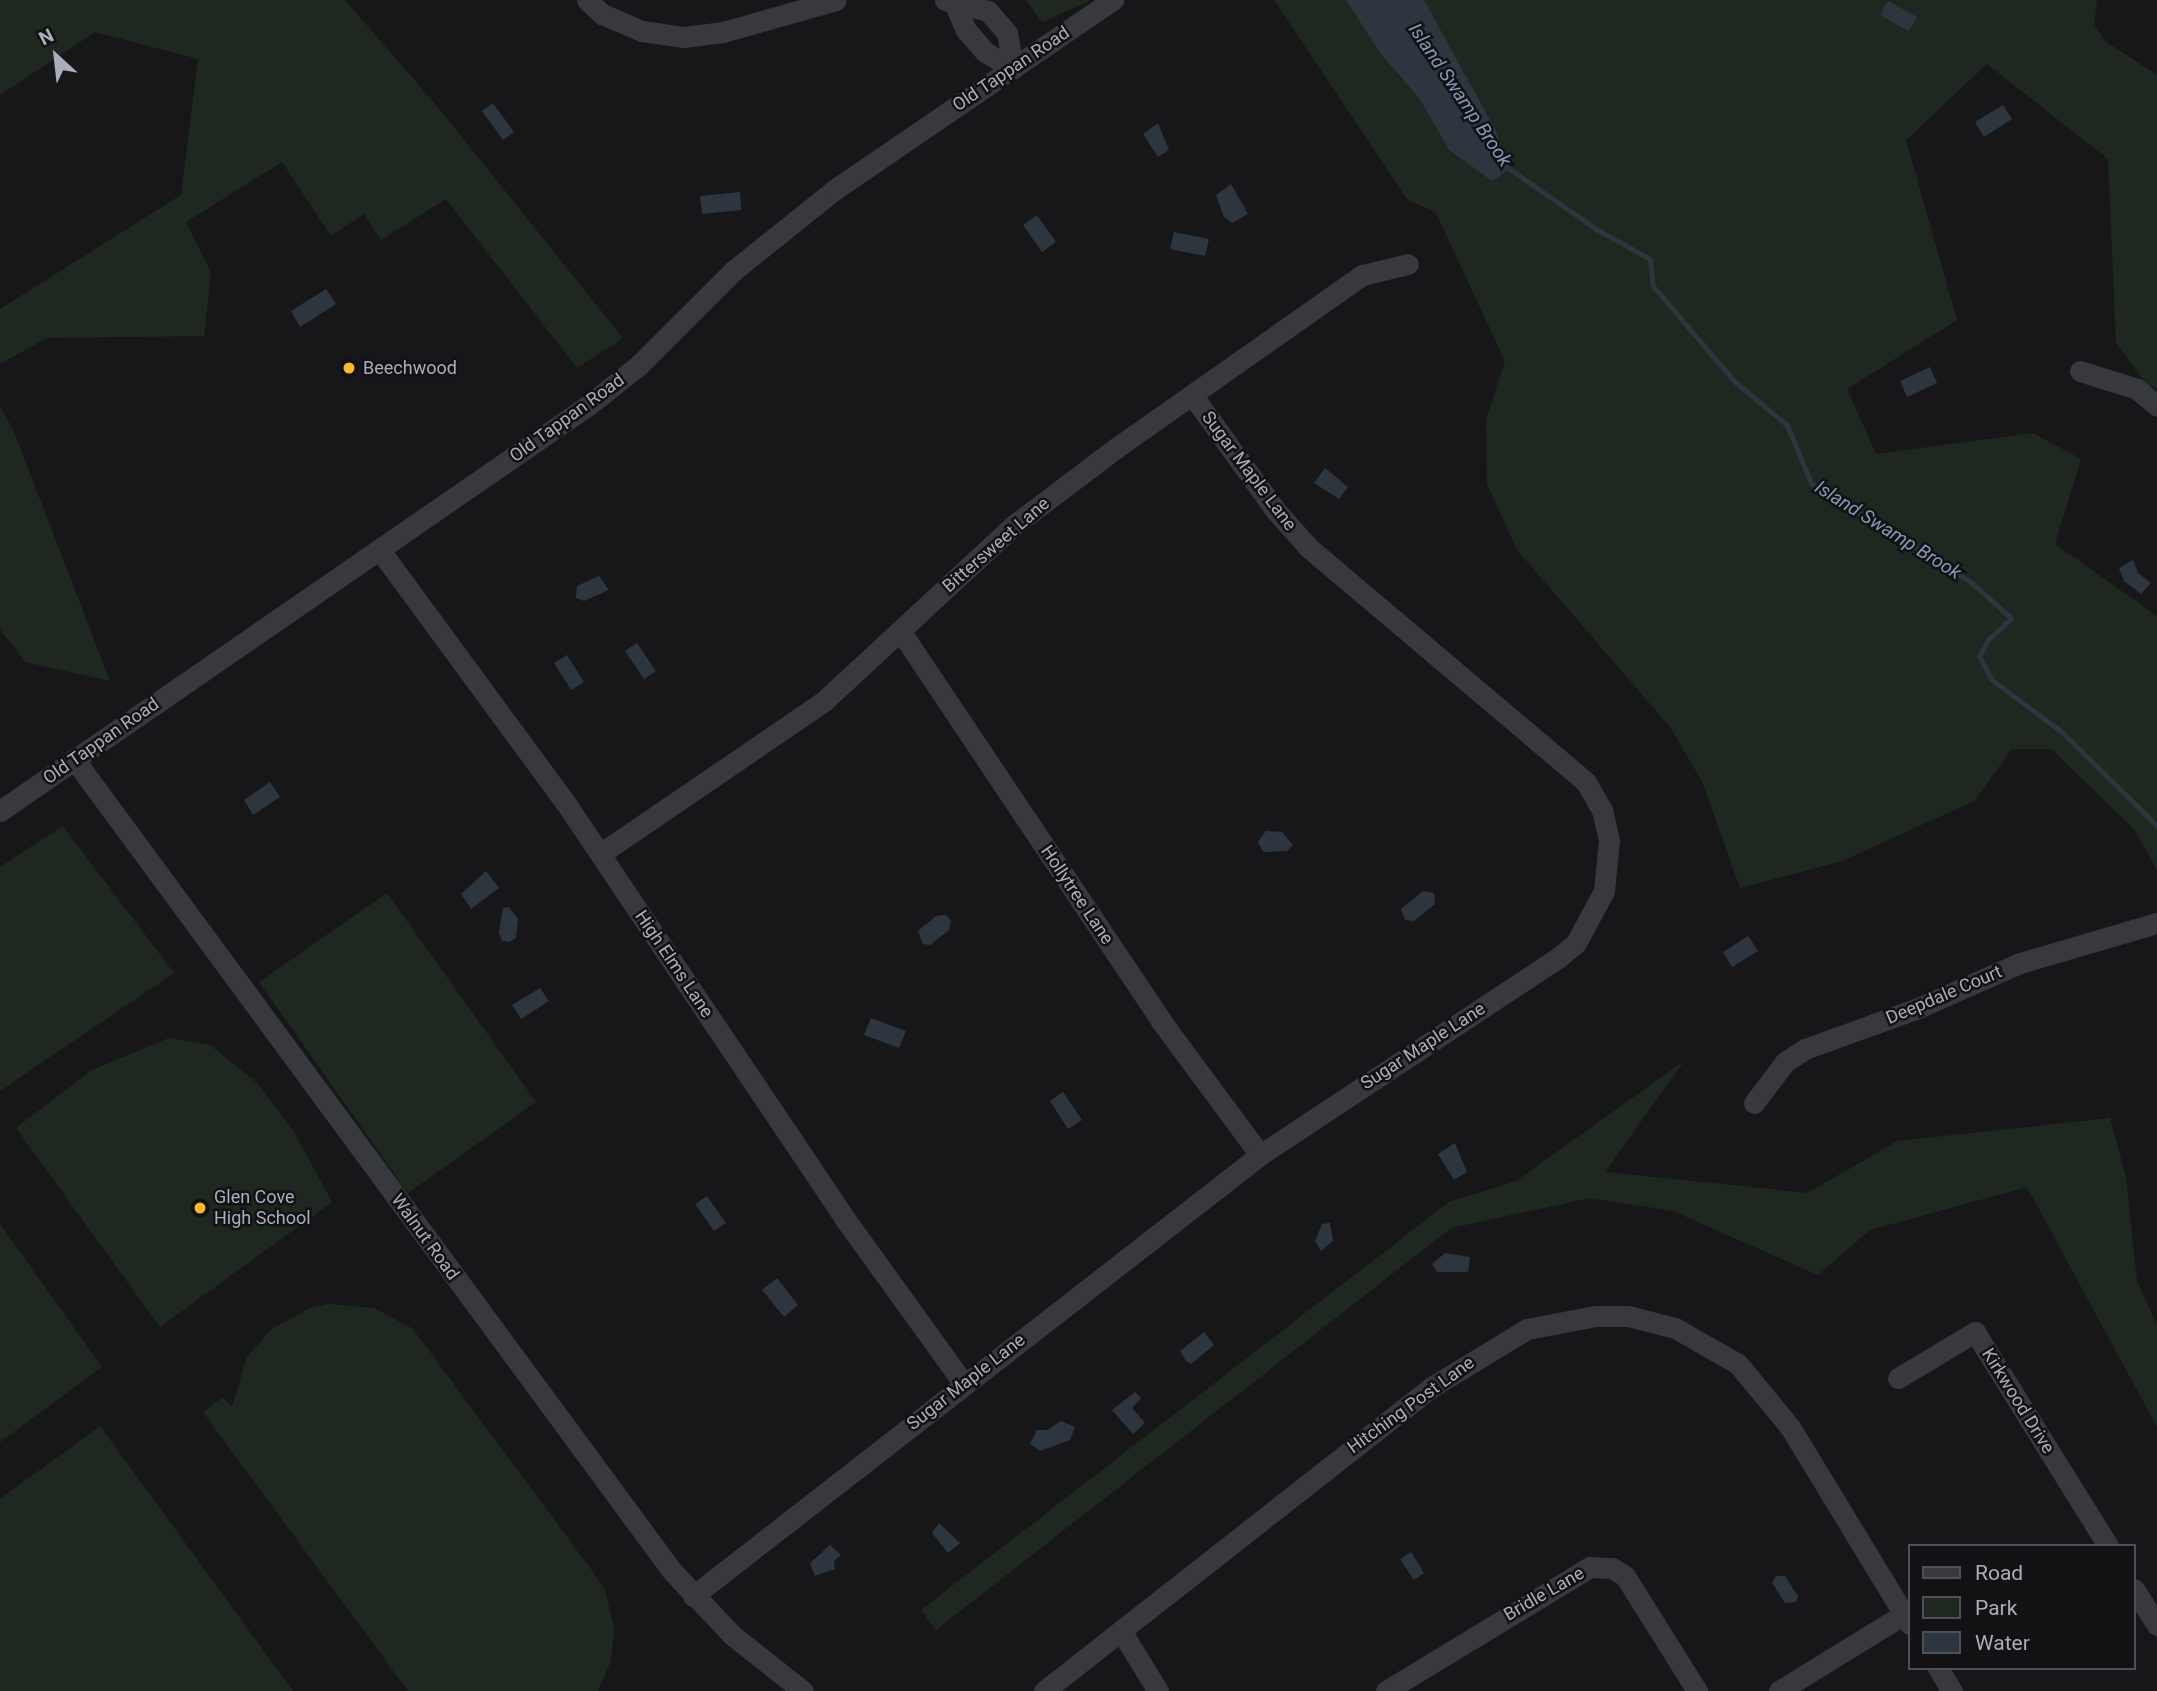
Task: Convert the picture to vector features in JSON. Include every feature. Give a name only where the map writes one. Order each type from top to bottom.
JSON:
[{"type":"street","points":[[587,0],[602,14],[642,31],[683,37],[723,32],[836,0]]},
{"type":"street","name":"Old Tappan Road","points":[[0,811],[590,404],[639,365],[775,236],[1113,0]]},
{"type":"street","points":[[949,1],[966,30],[985,52],[1013,68]]},
{"type":"street","points":[[949,1],[988,11],[1007,33],[1013,68]]},
{"type":"street","name":"Bittersweet Lane","points":[[600,854],[824,701],[1014,525],[1192,395],[1362,275],[1408,264]]},
{"type":"street","points":[[2080,371],[2137,389],[2157,406]]},
{"type":"street","name":"Sugar Maple Lane","points":[[693,1596],[1260,1154],[1576,943],[1604,891],[1609,839],[1602,810],[1573,767],[1309,548],[1276,511],[1192,395]]},
{"type":"street","name":"High Elms Lane","points":[[379,549],[600,854],[845,1219],[964,1384]]},
{"type":"street","name":"Hollytree Lane","points":[[901,632],[1161,1021],[1260,1154]]},
{"type":"street","name":"Walnut Road","points":[[74,759],[693,1596],[732,1635],[803,1691]]},
{"type":"street","name":"Deepdale Court","points":[[1754,1103],[1786,1062],[1805,1049],[1918,1008],[2020,963],[2157,923]]},
{"type":"street","name":"Hitching Post Lane","points":[[1044,1691],[1430,1388],[1527,1329],[1595,1316],[1628,1316],[1675,1328],[1738,1364],[1790,1427],[1907,1619]]},
{"type":"street","name":"Kirkwood Drive","points":[[1898,1378],[1975,1332],[2107,1544]]},
{"type":"street","name":"Bridle Lane","points":[[1386,1691],[1590,1567],[1612,1568],[1625,1576],[1697,1691]]},
{"type":"street","points":[[2136,1592],[2157,1625]]},
{"type":"street","points":[[1779,1691],[1907,1619]]},
{"type":"street","points":[[1121,1630],[1158,1691]]},
{"type":"street","points":[[1939,1670],[1952,1691]]},
{"type":"green space","points":[[0,0],[345,0],[441,111],[623,338],[577,368],[446,199],[381,240],[364,214],[331,236],[282,162],[186,222],[211,272],[204,336],[47,338],[0,364],[0,309],[181,195],[198,59],[95,32],[0,95]]},
{"type":"green space","points":[[1026,0],[1091,0],[1042,22]]},
{"type":"green space","points":[[1274,0],[1346,0],[1380,53],[1419,98],[1449,150],[1492,181],[1424,0],[2097,0],[2094,24],[2105,41],[2157,75],[2157,388],[2147,385],[2116,343],[2108,159],[1987,64],[1906,140],[1957,320],[1847,389],[1876,454],[2033,433],[2081,459],[2055,544],[2157,616],[2157,870],[2134,829],[2051,749],[2012,749],[1974,801],[1842,861],[1740,888],[1702,781],[1670,727],[1517,550],[1487,484],[1486,419],[1505,361],[1436,213],[1407,199]]},
{"type":"green space","points":[[0,406],[14,432],[110,681],[25,662],[0,629]]},
{"type":"green space","points":[[63,826],[174,973],[0,1091],[0,867]]},
{"type":"green space","points":[[387,893],[536,1102],[408,1193],[259,982]]},
{"type":"green space","points":[[169,1038],[210,1045],[257,1083],[293,1130],[332,1202],[160,1327],[16,1128],[92,1070]]},
{"type":"green space","points":[[1684,1061],[1605,1172],[1808,1193],[1897,1141],[2110,1118],[2126,1177],[2137,1281],[2157,1325],[2157,1427],[2027,1187],[1870,1230],[1818,1275],[1673,1211],[1590,1198],[1451,1228],[936,1630],[921,1610],[1449,1202],[1516,1181]]},
{"type":"green space","points":[[0,1224],[102,1367],[0,1442]]},
{"type":"green space","points":[[329,1304],[374,1308],[413,1329],[593,1572],[605,1590],[614,1628],[611,1661],[598,1691],[408,1691],[203,1412],[223,1397],[232,1407],[247,1357],[272,1329],[310,1308]]},
{"type":"green space","points":[[100,1426],[293,1691],[0,1691],[0,1499]]},
{"type":"water","points":[[1346,0],[1424,0],[1496,131],[1508,170],[1492,181],[1449,150],[1419,98],[1380,53]]},
{"type":"water","points":[[1888,1],[1917,17],[1909,31],[1880,15]]},
{"type":"water","points":[[493,103],[514,132],[503,140],[482,111]]},
{"type":"water","points":[[2003,105],[2012,119],[1984,137],[1975,122]]},
{"type":"water","points":[[1158,123],[1169,150],[1158,157],[1143,134]]},
{"type":"water","points":[[1231,184],[1248,214],[1232,223],[1224,217],[1216,195]]},
{"type":"water","points":[[740,192],[741,210],[702,214],[700,196]]},
{"type":"water","points":[[1037,215],[1056,242],[1042,252],[1023,225]]},
{"type":"water","points":[[1174,232],[1209,239],[1205,256],[1170,249]]},
{"type":"water","points":[[326,289],[336,304],[300,327],[291,311]]},
{"type":"water","points":[[1930,367],[1937,383],[1907,397],[1900,381]]},
{"type":"water","points":[[1325,468],[1348,487],[1339,499],[1314,483]]},
{"type":"water","points":[[2133,560],[2138,573],[2151,583],[2141,594],[2124,581],[2119,568]]},
{"type":"water","points":[[599,576],[609,590],[584,601],[576,598],[577,586]]},
{"type":"water","points":[[637,643],[656,671],[644,679],[625,651]]},
{"type":"water","points":[[567,655],[584,682],[571,690],[554,663]]},
{"type":"water","points":[[270,782],[280,797],[253,815],[244,800]]},
{"type":"water","points":[[1266,831],[1282,832],[1293,845],[1287,851],[1263,852],[1258,842]]},
{"type":"water","points":[[486,871],[499,888],[471,909],[461,894]]},
{"type":"water","points":[[1423,891],[1434,893],[1435,904],[1414,921],[1405,920],[1401,909]]},
{"type":"water","points":[[509,907],[518,919],[516,938],[509,942],[502,941],[499,932],[503,908]]},
{"type":"water","points":[[946,915],[951,921],[949,930],[930,945],[923,944],[918,931],[936,916]]},
{"type":"water","points":[[1748,936],[1758,951],[1732,967],[1723,952]]},
{"type":"water","points":[[540,988],[549,1001],[521,1019],[512,1005]]},
{"type":"water","points":[[871,1018],[906,1031],[899,1048],[864,1035]]},
{"type":"water","points":[[1063,1092],[1082,1120],[1068,1129],[1050,1101]]},
{"type":"water","points":[[1455,1143],[1467,1172],[1454,1180],[1438,1154]]},
{"type":"water","points":[[707,1196],[726,1223],[714,1231],[695,1204]]},
{"type":"water","points":[[1330,1223],[1333,1241],[1321,1251],[1315,1241],[1322,1224]]},
{"type":"water","points":[[1445,1253],[1470,1257],[1468,1272],[1437,1272],[1432,1264]]},
{"type":"water","points":[[777,1278],[798,1305],[784,1317],[762,1290]]},
{"type":"water","points":[[1204,1332],[1214,1345],[1191,1364],[1180,1351]]},
{"type":"water","points":[[1135,1392],[1141,1398],[1132,1408],[1145,1423],[1133,1434],[1112,1410]]},
{"type":"water","points":[[1061,1421],[1075,1427],[1070,1440],[1040,1451],[1030,1444],[1037,1430],[1047,1430]]},
{"type":"water","points":[[939,1523],[960,1543],[948,1553],[932,1533]]},
{"type":"water","points":[[830,1545],[841,1555],[834,1561],[835,1569],[815,1576],[810,1563]]},
{"type":"water","points":[[1411,1552],[1424,1573],[1414,1580],[1400,1559]]},
{"type":"water","points":[[1776,1576],[1785,1576],[1798,1596],[1796,1602],[1785,1603],[1772,1583]]},
{"type":"waterway","name":"Island Swamp Brook","points":[[1504,165],[1596,229],[1650,259],[1653,286],[1735,382],[1787,425],[1811,483],[1972,583],[2011,618],[1988,640],[1979,656],[1992,680],[2062,732],[2157,826]]},
{"type":"place","name":"Beechwood","points":[[349,368]]},
{"type":"place","name":"Glen Cove High School","points":[[200,1208]]}]
